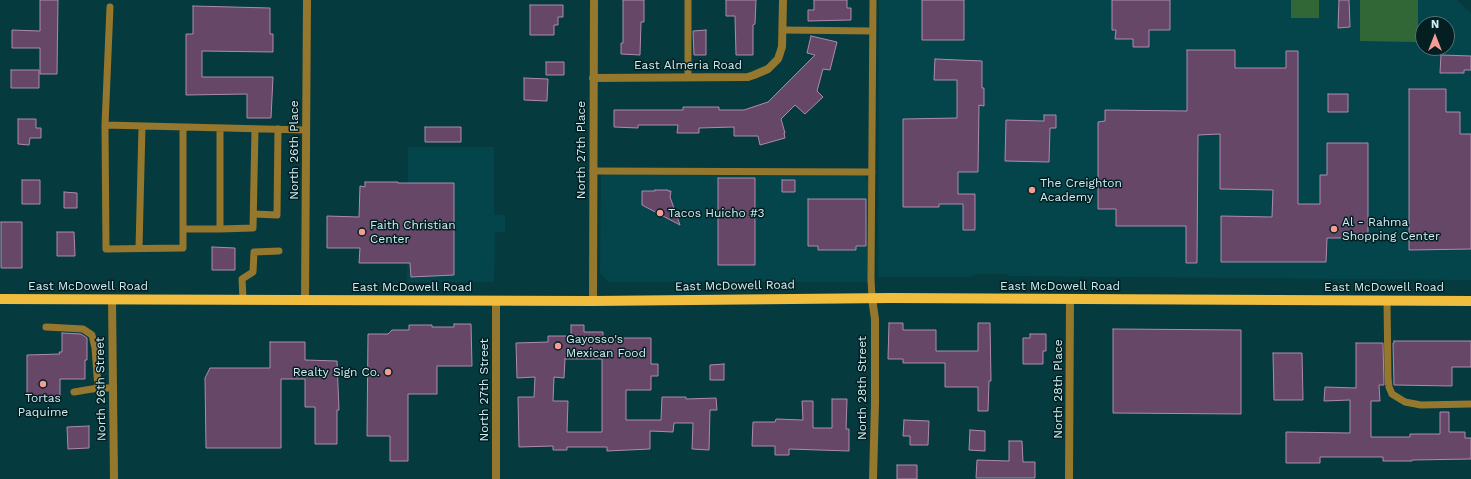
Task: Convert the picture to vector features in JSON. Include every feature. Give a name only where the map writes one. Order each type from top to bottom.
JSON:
[{"type":"main road","name":"East McDowell Road","points":[[0,299],[593,301],[872,298],[1471,301]]},
{"type":"street","name":"North 26th Place","points":[[305,300],[307,0]]},
{"type":"street","name":"North 27th Place","points":[[593,301],[594,0]]},
{"type":"street","points":[[783,0],[783,30]]},
{"type":"street","name":"East Almeria Road","points":[[593,78],[754,76],[768,69],[778,59],[782,48],[783,30]]},
{"type":"street","name":"North 28th Street","points":[[872,298],[875,319],[876,403],[873,479]]},
{"type":"street","name":"North 26th Street","points":[[112,299],[114,479]]},
{"type":"street","name":"North 28th Place","points":[[1069,479],[1070,299]]},
{"type":"street","name":"North 27th Street","points":[[496,300],[496,479]]},
{"type":"lane","points":[[688,0],[688,77]]},
{"type":"lane","points":[[872,298],[873,0]]},
{"type":"lane","points":[[110,7],[105,125],[106,248],[183,248],[183,127]]},
{"type":"lane","points":[[783,30],[873,31]]},
{"type":"lane","points":[[105,125],[305,130]]},
{"type":"lane","points":[[139,248],[142,126]]},
{"type":"lane","points":[[220,128],[220,229]]},
{"type":"lane","points":[[183,229],[253,228],[255,129]]},
{"type":"lane","points":[[254,214],[277,215],[278,129]]},
{"type":"lane","points":[[593,171],[872,172]]},
{"type":"lane","points":[[243,299],[242,279],[253,272],[254,252],[279,252]]},
{"type":"lane","points":[[1387,300],[1388,378],[1389,387],[1392,394],[1405,402],[1421,405],[1471,404]]},
{"type":"lane","points":[[46,327],[83,329],[92,335],[95,348],[98,388]]},
{"type":"lane","points":[[74,392],[98,388],[113,388]]},
{"type":"shaded area","name":"The Creighton Academy","points":[[879,0],[1457,0],[1471,13],[1471,280],[1009,276],[1006,274],[976,274],[971,277],[878,277]]},
{"type":"shaded area","points":[[408,147],[494,147],[494,215],[505,215],[505,232],[495,232],[494,282],[407,282]]},
{"type":"shaded area","points":[[601,173],[863,173],[869,182],[868,282],[608,282],[600,273]]},
{"type":"green space","points":[[1291,0],[1319,0],[1319,18],[1291,18]]},
{"type":"green space","points":[[1360,0],[1418,0],[1418,16],[1415,16],[1415,42],[1360,41]]},
{"type":"building","points":[[40,0],[58,0],[57,74],[40,74],[40,48],[12,48],[12,30],[40,31]]},
{"type":"building","points":[[623,0],[644,0],[644,22],[641,22],[640,55],[621,54],[621,43],[623,43]]},
{"type":"building","points":[[726,0],[756,0],[755,24],[753,25],[753,55],[736,55],[735,16],[726,16]]},
{"type":"building","points":[[814,0],[847,0],[847,8],[851,8],[851,20],[808,21],[808,10],[814,10]]},
{"type":"building","points":[[922,0],[964,0],[964,40],[922,40]]},
{"type":"building","points":[[1112,0],[1170,0],[1170,30],[1149,30],[1149,47],[1133,47],[1133,39],[1115,39],[1116,30],[1112,30]]},
{"type":"building","points":[[1339,0],[1349,0],[1350,27],[1338,28]]},
{"type":"building","points":[[530,5],[563,5],[563,17],[558,17],[558,25],[554,25],[554,35],[530,35]]},
{"type":"building","points":[[193,6],[270,8],[270,34],[273,34],[273,52],[202,51],[202,77],[273,77],[271,118],[247,118],[247,94],[186,95],[186,34],[193,34]]},
{"type":"building","points":[[706,30],[706,55],[694,55],[693,31]]},
{"type":"building","points":[[811,36],[837,42],[830,70],[823,69],[817,91],[823,97],[805,114],[795,105],[781,119],[785,138],[760,145],[758,136],[734,136],[734,127],[699,128],[699,133],[677,133],[678,125],[638,125],[638,128],[614,127],[614,110],[683,110],[683,107],[719,107],[719,110],[744,110],[768,102],[815,55],[807,53]]},
{"type":"building","points":[[1187,50],[1235,50],[1235,68],[1286,68],[1286,51],[1298,51],[1298,204],[1320,204],[1320,175],[1327,175],[1327,143],[1368,143],[1368,238],[1327,238],[1326,262],[1221,262],[1221,216],[1272,217],[1273,190],[1220,189],[1220,134],[1198,135],[1197,263],[1186,263],[1186,226],[1116,226],[1116,209],[1098,209],[1098,122],[1105,121],[1105,110],[1187,111]]},
{"type":"building","points":[[1441,56],[1471,56],[1471,70],[1464,70],[1464,73],[1440,73]]},
{"type":"building","points":[[935,59],[982,61],[984,106],[979,105],[978,172],[958,172],[958,194],[975,194],[975,230],[963,230],[963,204],[939,204],[939,207],[903,207],[903,119],[957,118],[957,80],[934,80]]},
{"type":"building","points":[[546,62],[564,62],[564,75],[546,75]]},
{"type":"building","points":[[11,70],[39,70],[39,88],[11,88]]},
{"type":"building","points":[[524,78],[548,79],[547,101],[524,100]]},
{"type":"building","points":[[1409,89],[1446,89],[1446,112],[1460,112],[1460,134],[1471,134],[1471,249],[1409,250]]},
{"type":"building","points":[[1328,94],[1348,94],[1348,112],[1328,112]]},
{"type":"building","points":[[1044,115],[1056,115],[1056,128],[1050,128],[1049,162],[1005,161],[1006,120],[1044,121]]},
{"type":"building","points":[[18,119],[36,119],[36,128],[41,128],[41,138],[30,138],[29,145],[18,144]]},
{"type":"building","points":[[425,127],[461,127],[461,142],[425,142]]},
{"type":"building","points":[[718,178],[755,178],[755,265],[718,265]]},
{"type":"building","points":[[22,180],[40,180],[40,204],[22,204]]},
{"type":"building","points":[[782,180],[795,180],[795,192],[782,192]]},
{"type":"building","points":[[365,182],[454,183],[454,275],[411,277],[410,263],[359,263],[360,248],[327,248],[327,216],[359,217],[360,186],[365,187]]},
{"type":"building","name":"Tacos Huicho #3","points":[[642,191],[671,191],[670,197],[680,225],[642,205]]},
{"type":"building","points":[[64,192],[77,193],[77,208],[64,208]]},
{"type":"building","points":[[808,199],[866,199],[866,246],[856,246],[856,250],[818,250],[818,246],[808,246]]},
{"type":"building","points":[[1,222],[22,222],[22,268],[1,268]]},
{"type":"building","points":[[57,232],[74,232],[75,256],[57,256]]},
{"type":"building","points":[[212,247],[235,248],[235,270],[212,270]]},
{"type":"building","points":[[889,323],[903,323],[903,330],[936,330],[936,351],[978,351],[978,323],[990,323],[991,381],[989,381],[988,411],[978,411],[978,387],[945,387],[945,363],[903,363],[903,359],[888,359]]},
{"type":"building","points":[[454,324],[471,324],[472,366],[437,366],[437,394],[408,394],[408,461],[390,461],[390,436],[367,436],[368,334],[388,334],[392,330],[409,330],[409,325],[454,327]]},
{"type":"building","points":[[571,325],[584,325],[584,332],[603,332],[603,338],[651,338],[651,364],[658,364],[658,376],[651,376],[651,390],[626,390],[626,420],[661,420],[662,397],[686,397],[686,399],[716,398],[717,410],[710,410],[709,450],[692,449],[693,423],[674,423],[673,432],[650,431],[650,449],[607,451],[607,447],[567,447],[567,450],[553,450],[553,446],[519,447],[518,397],[534,397],[535,377],[517,378],[516,343],[548,342],[548,336],[571,336]],"holes":[[[565,359],[602,359],[602,432],[567,432],[568,401],[553,401],[554,377],[564,378]]]},
{"type":"building","points":[[1113,329],[1241,330],[1241,414],[1113,413]]},
{"type":"building","points":[[62,333],[81,334],[87,338],[85,379],[60,379],[60,397],[27,397],[27,355],[60,354],[59,352],[62,352]]},
{"type":"building","points":[[1030,334],[1046,334],[1046,351],[1043,351],[1043,364],[1023,364],[1023,338],[1030,338]]},
{"type":"building","points":[[1394,341],[1471,341],[1471,367],[1452,367],[1452,386],[1394,385]]},
{"type":"building","points":[[270,342],[305,342],[305,360],[337,361],[339,410],[337,410],[337,444],[315,444],[315,407],[305,407],[305,379],[281,379],[281,448],[206,448],[205,378],[210,368],[270,368]]},
{"type":"building","points":[[1356,343],[1383,343],[1384,385],[1379,385],[1380,401],[1371,401],[1371,437],[1410,437],[1410,434],[1440,434],[1440,412],[1449,412],[1449,432],[1465,432],[1465,438],[1471,438],[1471,459],[1383,461],[1383,457],[1320,457],[1320,463],[1286,463],[1286,432],[1350,433],[1350,400],[1324,401],[1325,387],[1356,388]]},
{"type":"building","points":[[1273,353],[1302,353],[1303,400],[1274,400]]},
{"type":"building","points":[[724,364],[724,380],[710,380],[710,365]]},
{"type":"building","points":[[832,399],[847,399],[846,429],[849,429],[849,451],[789,449],[789,455],[775,455],[775,446],[752,446],[753,422],[775,422],[776,419],[803,420],[802,401],[813,401],[813,428],[832,428]]},
{"type":"building","points":[[904,420],[929,421],[928,445],[910,445],[910,436],[903,436]]},
{"type":"building","points":[[89,426],[89,448],[68,449],[67,427]]},
{"type":"building","points":[[970,430],[985,431],[985,451],[969,450]]},
{"type":"building","points":[[1009,441],[1022,441],[1023,462],[1035,462],[1035,478],[976,478],[977,460],[1009,461]]},
{"type":"building","points":[[897,465],[917,465],[917,479],[897,479]]},
{"type":"place","name":"The Creighton Academy","points":[[1032,190]]},
{"type":"place","name":"Tacos Huicho #3","points":[[660,213]]},
{"type":"place","name":"Al - Rahma Shopping Center","points":[[1334,229]]},
{"type":"place","name":"Faith Christian Center","points":[[362,232]]},
{"type":"place","name":"Gayosso's Mexican Food","points":[[558,346]]},
{"type":"place","name":"Realty Sign Co.","points":[[388,372]]},
{"type":"place","name":"Tortas Paquime","points":[[43,384]]}]
